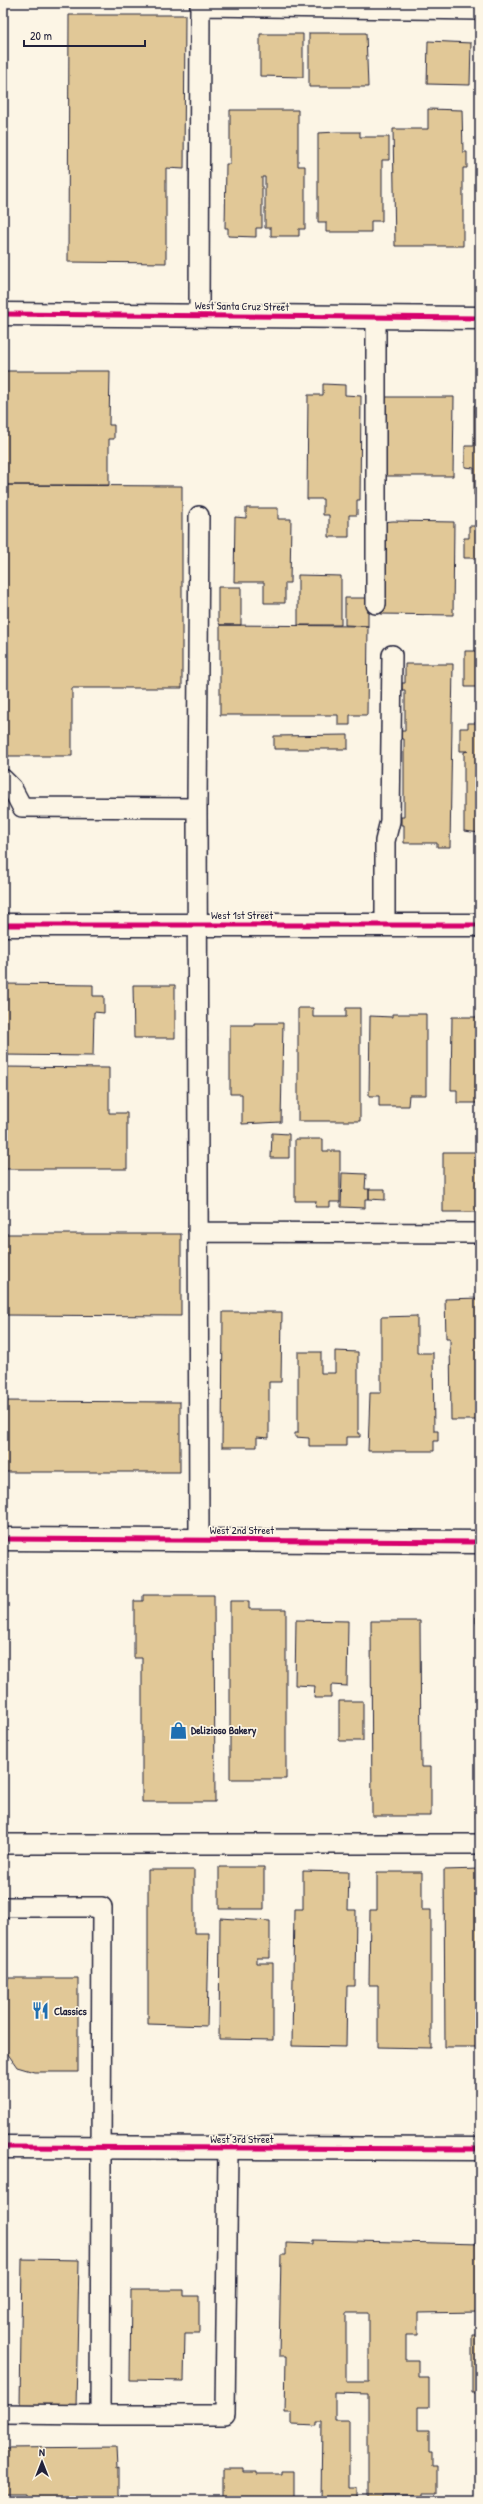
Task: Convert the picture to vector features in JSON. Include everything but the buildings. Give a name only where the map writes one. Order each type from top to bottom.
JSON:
[{"type":"street","name":"West Santa Cruz Street","points":[[3,314],[480,318]]},
{"type":"street","name":"West 1st Street","points":[[3,925],[480,925]]},
{"type":"street","name":"West 2nd Street","points":[[3,1539],[480,1542]]},
{"type":"street","name":"West 3rd Street","points":[[3,2147],[480,2149]]},
{"type":"lane","points":[[199,315],[200,5],[480,10]]},
{"type":"lane","points":[[376,317],[376,604]]},
{"type":"lane","points":[[199,516],[197,808],[199,925],[199,1540]]},
{"type":"lane","points":[[385,925],[385,841],[390,821],[392,655]]},
{"type":"lane","points":[[3,779],[12,788],[22,807],[197,808]]},
{"type":"lane","points":[[198,1232],[480,1233]]},
{"type":"lane","points":[[3,1844],[480,1844]]},
{"type":"lane","points":[[3,1907],[102,1907],[103,2148],[100,2415]]},
{"type":"lane","points":[[3,2414],[225,2415],[228,2149]]},
{"type":"cycle path","points":[[3,314],[480,318]]},
{"type":"cycle path","points":[[3,925],[480,925]]},
{"type":"cycle path","points":[[3,1539],[480,1542]]},
{"type":"cycle path","points":[[3,2147],[480,2149]]},
{"type":"place","name":"Delizioso Bakery","points":[[178,1730]]},
{"type":"place","name":"Classics","points":[[41,2011]]}]
